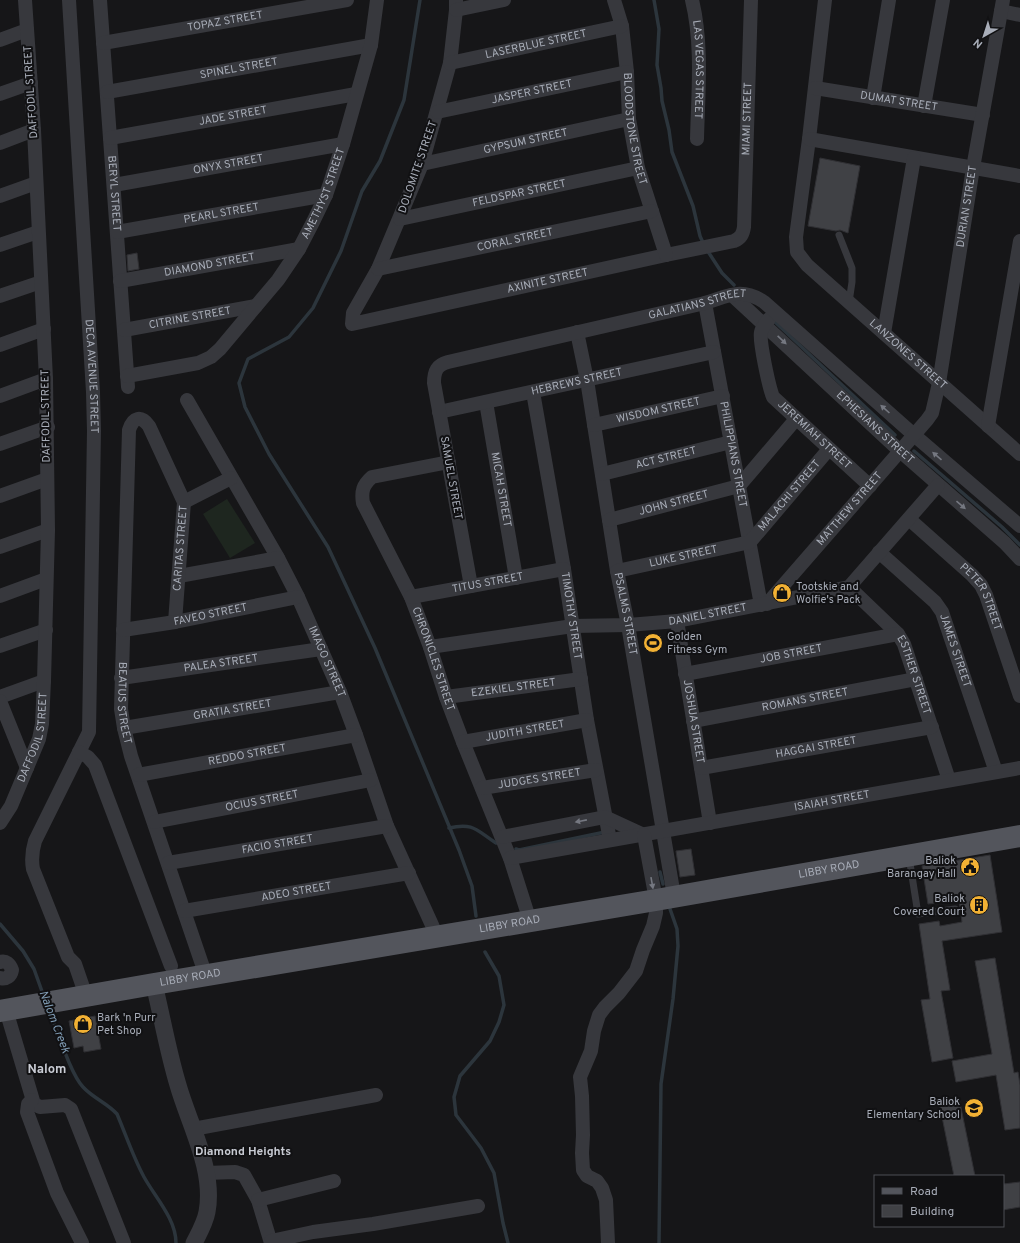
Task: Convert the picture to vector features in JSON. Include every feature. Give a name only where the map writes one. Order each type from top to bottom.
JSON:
[{"type":"main road","name":"LIBBY ROAD","points":[[9,1010],[83,996],[665,898],[1020,836]]},
{"type":"street","name":"DAFFODIL STREET","points":[[0,822],[11,806],[38,739],[42,724],[46,630],[48,427],[34,130],[25,0]]},
{"type":"street","name":"BERYL STREET","points":[[100,0],[127,382]]},
{"type":"street","name":"TOPAZ STREET","points":[[103,43],[347,0]]},
{"type":"street","name":"AMETHYST STREET","points":[[127,382],[198,363],[211,357],[220,349],[278,280],[299,249],[326,195],[342,144],[371,45],[376,0]]},
{"type":"street","points":[[456,5],[504,0]]},
{"type":"street","name":"BLOODSTONE STREET","points":[[614,0],[622,26],[627,72],[629,119],[638,168],[666,255]]},
{"type":"street","name":"LAS VEGAS STREET","points":[[692,0],[698,46],[697,140]]},
{"type":"street","name":"MIAMI STREET","points":[[741,236],[744,227],[751,0]]},
{"type":"street","points":[[825,0],[809,139],[1020,176]]},
{"type":"street","points":[[873,98],[889,0]]},
{"type":"street","points":[[924,106],[943,0]]},
{"type":"street","name":"DECA AVENUE STREET","points":[[64,2],[89,421],[86,639],[79,752],[35,841],[32,855],[33,869],[68,957],[75,964],[83,996]]},
{"type":"street","name":"DOLOMITE STREET","points":[[352,324],[353,312],[378,269],[422,164],[450,63],[456,5]]},
{"type":"street","points":[[1002,6],[1020,15]]},
{"type":"street","name":"DURIAN STREET","points":[[932,413],[939,383],[1002,6]]},
{"type":"street","name":"LASERBLUE STREET","points":[[450,63],[622,26]]},
{"type":"street","points":[[0,40],[27,30]]},
{"type":"street","name":"SPINEL STREET","points":[[107,92],[371,45]]},
{"type":"street","name":"JASPER STREET","points":[[437,112],[627,72]]},
{"type":"street","points":[[0,94],[31,83]]},
{"type":"street","name":"DUMAT STREET","points":[[814,88],[983,115]]},
{"type":"street","name":"JADE STREET","points":[[110,138],[356,94]]},
{"type":"street","name":"GYPSUM STREET","points":[[422,164],[629,119]]},
{"type":"street","points":[[0,142],[34,130]]},
{"type":"street","name":"LANZONES STREET","points":[[809,139],[796,237],[797,252],[807,265],[1020,454]]},
{"type":"street","name":"ONYX STREET","points":[[114,185],[342,144]]},
{"type":"street","points":[[884,333],[914,158]]},
{"type":"street","name":"FELDSPAR STREET","points":[[400,219],[638,168]]},
{"type":"street","points":[[0,196],[36,183]]},
{"type":"street","name":"PEARL STREET","points":[[117,232],[326,195]]},
{"type":"street","name":"CORAL STREET","points":[[378,269],[652,211]]},
{"type":"street","points":[[0,245],[38,232]]},
{"type":"street","name":"AXINITE STREET","points":[[352,324],[704,248],[734,241],[741,236]]},
{"type":"street","points":[[988,426],[1020,241]]},
{"type":"street","name":"DIAMOND STREET","points":[[120,281],[299,249]]},
{"type":"street","points":[[0,296],[41,282]]},
{"type":"street","name":"GALATIANS STREET","points":[[436,369],[443,363],[705,303],[740,293],[750,294],[764,302],[776,312],[914,436],[1020,526]]},
{"type":"street","name":"EPHESIANS STREET","points":[[732,295],[900,451],[1005,543],[1020,559]]},
{"type":"street","name":"PHILIPPIANS STREET","points":[[705,303],[739,486],[764,604]]},
{"type":"street","name":"CITRINE STREET","points":[[124,330],[256,306]]},
{"type":"street","points":[[764,324],[776,312]]},
{"type":"street","name":"JEREMIAH STREET","points":[[764,324],[761,339],[770,391],[777,402],[870,486]]},
{"type":"street","points":[[0,345],[44,329]]},
{"type":"street","name":"PSALMS STREET","points":[[577,332],[662,831],[665,898]]},
{"type":"street","name":"HEBREWS STREET","points":[[439,412],[714,352]]},
{"type":"street","name":"SAMUEL STREET","points":[[436,369],[434,373],[434,382],[471,586]]},
{"type":"street","points":[[0,396],[46,379]]},
{"type":"street","name":"TIMOTHY STREET","points":[[532,392],[564,569],[587,720],[610,840]]},
{"type":"street","name":"WISDOM STREET","points":[[594,425],[723,396]]},
{"type":"street","name":"IMAGO STREET","points":[[187,400],[278,558],[298,597],[340,692],[387,826],[437,936]]},
{"type":"street","name":"MICAH STREET","points":[[486,402],[516,578]]},
{"type":"street","name":"MATTHEW STREET","points":[[764,604],[914,436],[932,413]]},
{"type":"street","name":"CARITAS STREET","points":[[136,419],[143,420],[149,426],[184,502],[175,622]]},
{"type":"street","name":"BEATUS STREET","points":[[136,419],[132,422],[129,430],[121,709],[124,728],[138,775],[206,976]]},
{"type":"street","points":[[739,486],[796,419]]},
{"type":"street","points":[[0,444],[48,427]]},
{"type":"street","name":"ACT STREET","points":[[602,474],[731,442]]},
{"type":"street","name":"MALACHI STREET","points":[[750,542],[829,449]]},
{"type":"street","name":"CHRONICLES STREET","points":[[448,462],[372,477],[367,482],[362,493],[366,509],[411,597],[463,742],[510,858],[530,921]]},
{"type":"street","points":[[184,502],[231,478]]},
{"type":"street","points":[[0,496],[47,479]]},
{"type":"street","points":[[849,587],[938,485]]},
{"type":"street","name":"JOHN STREET","points":[[609,520],[739,486]]},
{"type":"street","name":"PETER STREET","points":[[909,519],[972,575],[980,584],[986,595],[1020,696]]},
{"type":"street","points":[[0,547],[48,530]]},
{"type":"street","name":"LUKE STREET","points":[[617,571],[750,542]]},
{"type":"street","name":"JAMES STREET","points":[[879,552],[936,602],[942,612],[946,620],[996,772]]},
{"type":"street","points":[[179,576],[278,558]]},
{"type":"street","name":"TITUS STREET","points":[[411,597],[564,569]]},
{"type":"street","points":[[0,596],[46,580]]},
{"type":"street","name":"DANIEL STREET","points":[[430,647],[573,626],[628,625],[677,621],[849,587]]},
{"type":"street","name":"ESTHER STREET","points":[[849,587],[898,634],[908,651],[950,780]]},
{"type":"street","name":"FAVEO STREET","points":[[123,630],[175,622],[298,597]]},
{"type":"street","name":"JOSHUA STREET","points":[[677,621],[710,823]]},
{"type":"street","points":[[0,646],[46,630]]},
{"type":"street","name":"JOB STREET","points":[[685,674],[898,634]]},
{"type":"street","name":"PALEA STREET","points":[[121,678],[321,649]]},
{"type":"street","name":"EZEKIEL STREET","points":[[446,697],[581,679]]},
{"type":"street","name":"ROMANS STREET","points":[[693,721],[916,679]]},
{"type":"street","points":[[0,698],[44,681]]},
{"type":"street","name":"GRATIA STREET","points":[[124,728],[340,692]]},
{"type":"street","points":[[0,701],[26,768]]},
{"type":"street","name":"JUDITH STREET","points":[[463,742],[587,720]]},
{"type":"street","name":"HAGGAI STREET","points":[[701,768],[932,727]]},
{"type":"street","name":"REDDO STREET","points":[[138,775],[356,735]]},
{"type":"street","points":[[79,752],[88,757],[95,766],[170,966]]},
{"type":"street","name":"ISAIAH STREET","points":[[510,858],[1020,768]]},
{"type":"street","name":"JUDGES STREET","points":[[482,788],[596,770]]},
{"type":"street","name":"OCIUS STREET","points":[[154,822],[371,780]]},
{"type":"street","points":[[502,837],[606,817],[644,834],[665,898],[656,913],[654,926],[643,950],[636,971],[619,993],[601,1012],[594,1031],[591,1051],[580,1077],[584,1136],[582,1153],[583,1170],[587,1176],[597,1181],[602,1188],[606,1200],[608,1243]]},
{"type":"street","name":"FACIO STREET","points":[[168,863],[387,826]]},
{"type":"street","name":"ADEO STREET","points":[[184,911],[409,873]]},
{"type":"street","points":[[0,962],[9,963],[12,970],[6,978],[0,978]]},
{"type":"street","points":[[154,984],[177,1085],[200,1150],[206,1173],[209,1200],[207,1213],[202,1228],[194,1243]]},
{"type":"street","points":[[9,1010],[32,1100],[34,1104],[40,1107],[65,1105],[71,1110],[124,1243]]},
{"type":"street","points":[[193,1129],[376,1095]]},
{"type":"street","points":[[32,1100],[28,1104],[27,1112],[58,1193],[82,1243]]},
{"type":"street","points":[[206,1173],[235,1172],[242,1174],[246,1178],[258,1200],[271,1242],[313,1232],[373,1224],[478,1206]]},
{"type":"street","points":[[258,1200],[334,1181]]},
{"type":"lane","points":[[839,235],[852,268],[852,282],[849,302]]},
{"type":"lane","points":[[909,856],[918,914],[955,909]]},
{"type":"shaded area","points":[[227,499],[255,543],[230,558],[203,514]]},
{"type":"building","points":[[820,158],[860,166],[848,233],[840,230],[836,231],[808,226]]},
{"type":"building","points":[[137,253],[139,269],[128,271],[127,255]]},
{"type":"building","points":[[691,849],[695,875],[680,877],[676,851]]},
{"type":"building","points":[[990,855],[1002,932],[942,941],[950,990],[941,991],[953,1058],[932,1062],[921,1000],[930,999],[919,924],[939,921],[940,926],[962,922],[959,900],[928,904],[922,866]]},
{"type":"building","points":[[995,958],[1014,1073],[1018,1072],[1020,1085],[1020,1128],[1005,1130],[996,1075],[956,1082],[952,1061],[992,1054],[975,961]]},
{"type":"building","points":[[95,1016],[101,1049],[84,1052],[83,1046],[74,1048],[69,1021]]},
{"type":"building","points":[[959,1098],[975,1175],[954,1175],[939,1102]]},
{"type":"building","points":[[1020,1182],[1020,1207],[1004,1210],[1004,1184]]},
{"type":"waterway","points":[[420,0],[404,100],[380,161],[362,191],[341,251],[313,308],[289,337],[248,359],[239,383],[245,407],[269,454],[328,547],[375,648],[459,850],[472,886],[476,916]]},
{"type":"waterway","points":[[654,0],[659,29],[657,65],[672,152],[693,206],[700,236],[704,245]]},
{"type":"waterway","points":[[707,250],[722,273],[734,285]]},
{"type":"waterway","points":[[774,321],[895,435]]},
{"type":"waterway","points":[[914,451],[1002,527],[1020,545]]},
{"type":"waterway","points":[[449,828],[457,826],[470,827],[479,831],[496,843]]},
{"type":"waterway","points":[[516,849],[519,850],[605,832]]},
{"type":"waterway","points":[[660,872],[663,884]]},
{"type":"waterway","points":[[659,1243],[661,1084],[673,999],[678,946],[677,929],[669,906]]},
{"type":"waterway","name":"Nalom Creek","points":[[0,924],[23,951],[34,969],[44,997]]},
{"type":"waterway","points":[[485,952],[499,976],[504,1005],[499,1022],[490,1041],[460,1076],[454,1097],[456,1115],[481,1148],[494,1173],[508,1243]]},
{"type":"waterway","name":"Nalom Creek","points":[[49,1010],[73,1072],[78,1080],[87,1091],[117,1114],[140,1169],[173,1225],[176,1243]]},
{"type":"place","name":"Tootskie and Wolfie's Pack","points":[[782,593]]},
{"type":"place","name":"Golden Fitness Gym","points":[[653,643]]},
{"type":"place","name":"Baliok Barangay Hall","points":[[970,867]]},
{"type":"place","name":"Baliok Covered Court","points":[[979,905]]},
{"type":"place","name":"Bark 'n Purr Pet Shop","points":[[83,1024]]},
{"type":"place","name":"Baliok Elementary School","points":[[974,1108]]},
{"type":"district","name":"Nalom","points":[[47,1070]]},
{"type":"district","name":"Diamond Heights","points":[[243,1152]]}]
